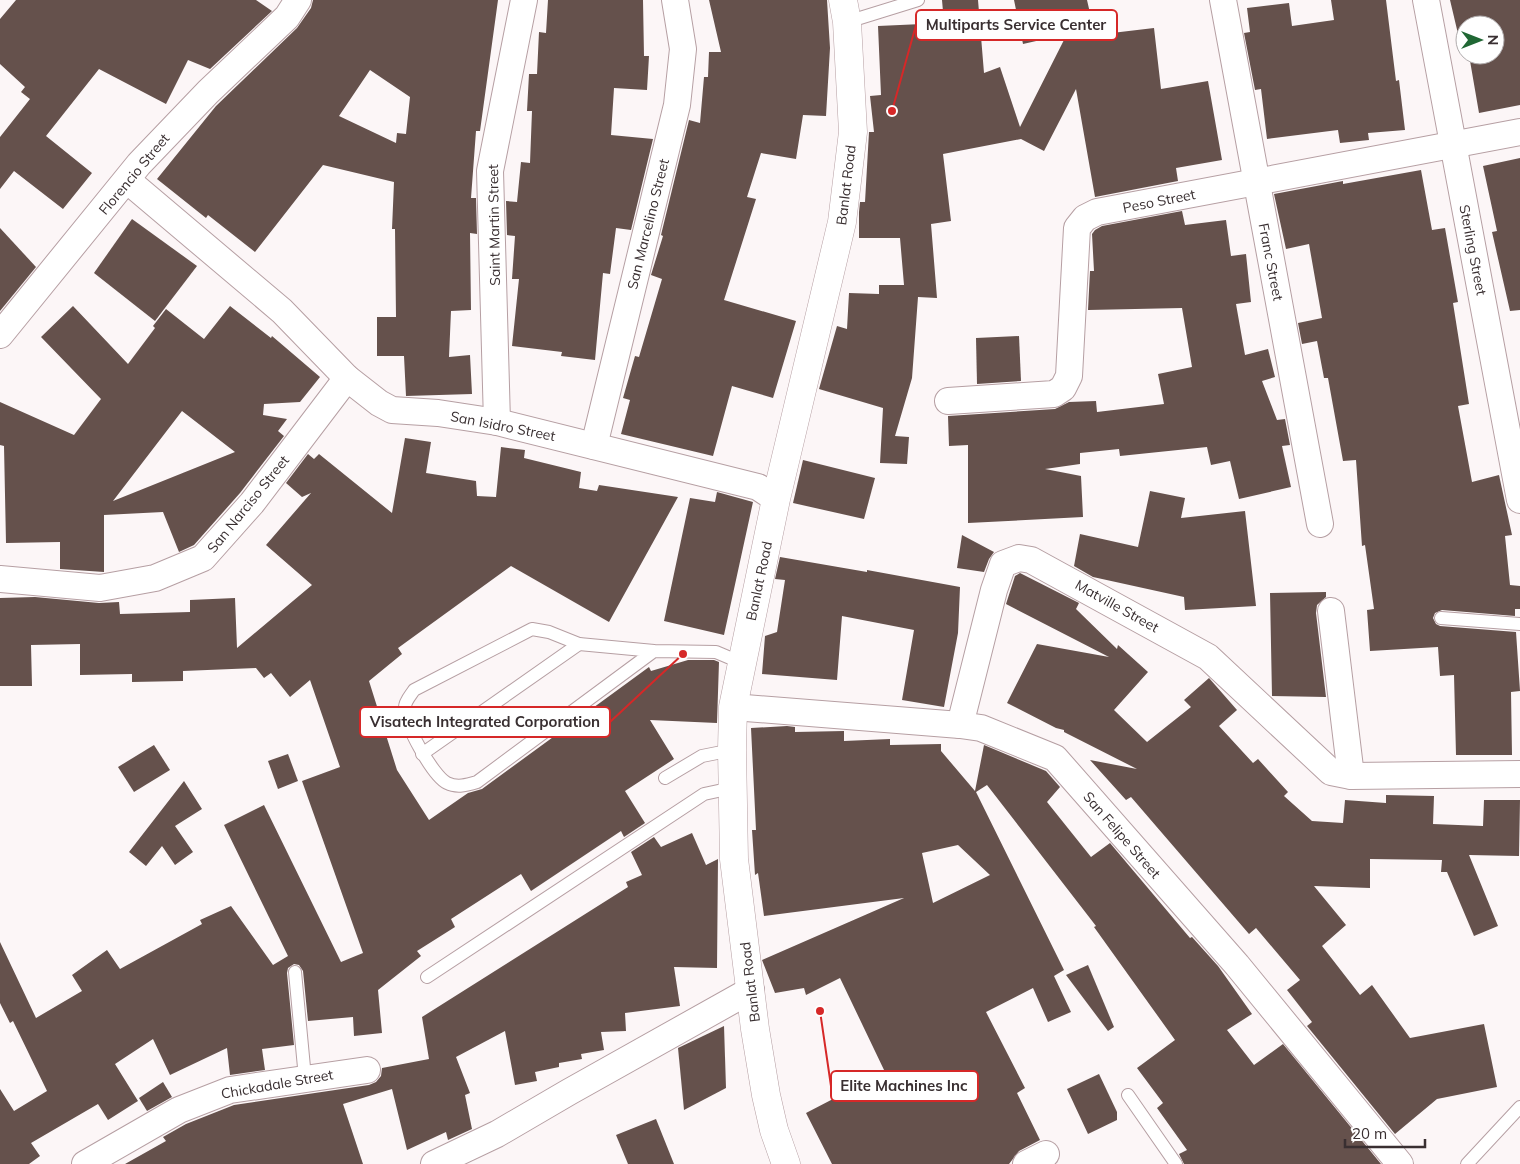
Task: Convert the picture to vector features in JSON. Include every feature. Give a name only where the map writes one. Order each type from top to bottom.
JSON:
[{"type":"street","name":"Florencio Street","points":[[0,335],[139,164],[208,92],[287,17],[298,0]]},
{"type":"street","name":"Saint Martin Street","points":[[497,422],[490,171],[524,0]]},
{"type":"street","name":"San Marcelino Street","points":[[594,446],[677,105],[683,49],[675,0]]},
{"type":"street","name":"Franc Street","points":[[1223,0],[1320,524]]},
{"type":"street","name":"Sterling Street","points":[[1426,0],[1520,500]]},
{"type":"street","name":"Banlat Road","points":[[786,1164],[774,1130],[766,1095],[734,859],[732,788],[733,707],[776,499],[842,222],[853,132],[845,11]]},
{"type":"street","name":"Peso Street","points":[[948,401],[1054,394],[1064,388],[1069,376],[1077,228],[1085,218],[1097,212],[1520,132]]},
{"type":"street","name":"San Isidro Street","points":[[126,180],[282,311],[347,378],[379,403],[392,410],[438,413],[497,422],[758,486],[776,499]]},
{"type":"street","name":"San Narciso Street","points":[[0,579],[100,588],[156,578],[204,558],[252,502],[347,378]]},
{"type":"street","name":"Matville Street","points":[[960,725],[994,590],[1003,564],[1019,558],[1031,560],[1208,657],[1331,772],[1351,776],[1520,774]]},
{"type":"street","points":[[1331,611],[1351,776]]},
{"type":"street","name":"San Felipe Street","points":[[733,707],[981,728],[1054,758],[1237,966],[1400,1164]]},
{"type":"street","points":[[434,1164],[497,1134],[751,990]]},
{"type":"street","name":"Chickadale Street","points":[[85,1164],[179,1110],[230,1090],[367,1070]]},
{"type":"lane","points":[[845,11],[918,0]]},
{"type":"lane","points":[[1441,618],[1520,624]]},
{"type":"lane","points":[[654,651],[477,782],[463,786],[446,782],[422,754],[405,717],[405,704],[414,690],[532,629],[549,632],[579,644],[654,651],[716,652],[742,663]]},
{"type":"lane","points":[[422,754],[579,644]]},
{"type":"lane","points":[[665,778],[702,756],[732,750]]},
{"type":"lane","points":[[427,977],[704,794],[732,788]]},
{"type":"lane","points":[[295,972],[305,1078]]},
{"type":"lane","points":[[1128,1094],[1176,1164]]},
{"type":"lane","points":[[1467,1164],[1520,1107]]},
{"type":"building","points":[[16,0],[256,0],[272,11],[210,69],[188,60],[166,104],[99,69],[46,136],[92,173],[63,209],[14,171],[0,189],[0,137],[30,99],[21,92],[25,87],[0,64],[0,19]]},
{"type":"building","points":[[313,0],[498,0],[480,131],[476,131],[471,198],[476,198],[477,234],[470,233],[471,310],[451,311],[449,357],[470,355],[472,394],[406,396],[404,356],[377,356],[377,317],[396,317],[395,229],[392,229],[394,182],[323,165],[255,252],[208,215],[206,218],[157,179],[216,106],[297,28],[311,8]],"holes":[[[370,70],[410,97],[406,134],[397,133],[396,143],[339,116]]]},
{"type":"building","points":[[548,0],[643,0],[644,56],[649,56],[647,90],[614,88],[611,135],[653,139],[631,230],[616,228],[610,274],[603,273],[595,360],[561,356],[562,352],[512,346],[519,279],[512,279],[515,236],[507,235],[506,201],[517,202],[521,162],[530,163],[532,111],[527,111],[529,74],[537,74],[539,32],[546,33]]},
{"type":"building","points":[[709,0],[827,0],[830,48],[826,116],[803,115],[796,159],[761,153],[747,197],[756,199],[724,300],[796,321],[773,398],[732,386],[713,456],[621,434],[630,400],[623,398],[635,356],[639,357],[662,279],[651,275],[663,236],[661,235],[689,120],[700,123],[704,77],[708,77],[709,52],[721,52]]},
{"type":"building","points":[[942,0],[978,0],[984,73],[1000,67],[1020,127],[1067,34],[1023,44],[1014,0],[1087,0],[1095,35],[1154,28],[1161,89],[1208,81],[1222,160],[1176,168],[1178,181],[1095,197],[1076,89],[1044,151],[1021,139],[943,154],[951,221],[931,224],[937,298],[918,297],[912,378],[895,436],[909,437],[907,464],[880,463],[883,408],[819,389],[837,326],[847,329],[849,293],[879,294],[879,285],[904,285],[900,238],[859,238],[860,202],[865,202],[869,132],[874,132],[870,96],[881,95],[878,26],[944,23]]},
{"type":"building","points":[[1331,0],[1386,0],[1396,81],[1399,80],[1405,130],[1368,133],[1369,140],[1340,143],[1338,130],[1267,139],[1261,89],[1255,90],[1244,33],[1250,32],[1247,8],[1289,3],[1292,26],[1334,20]]},
{"type":"building","points":[[1450,0],[1520,0],[1520,105],[1479,113],[1471,65],[1505,65],[1505,15],[1455,15],[1455,21]]},
{"type":"building","points":[[1520,158],[1520,310],[1510,311],[1492,232],[1497,231],[1483,166]]},
{"type":"building","points":[[1421,170],[1432,230],[1445,228],[1458,302],[1453,303],[1469,404],[1458,406],[1472,482],[1499,475],[1512,535],[1505,536],[1510,585],[1520,586],[1520,609],[1515,609],[1515,616],[1442,610],[1435,613],[1433,618],[1436,624],[1440,626],[1516,632],[1520,691],[1511,692],[1512,755],[1456,755],[1454,675],[1440,676],[1438,647],[1370,651],[1367,610],[1374,609],[1365,545],[1362,546],[1356,460],[1343,461],[1328,378],[1324,378],[1317,341],[1302,344],[1298,323],[1322,318],[1309,244],[1286,249],[1274,194],[1343,181],[1343,184]]},
{"type":"building","points":[[1182,211],[1185,225],[1226,220],[1231,256],[1246,254],[1251,302],[1236,304],[1245,355],[1268,349],[1275,377],[1262,381],[1277,420],[1285,419],[1290,445],[1282,446],[1291,487],[1239,499],[1230,461],[1211,465],[1207,447],[1120,456],[1119,449],[1080,453],[1080,464],[1045,469],[1081,476],[1083,517],[968,523],[968,445],[949,446],[948,416],[1055,409],[1069,402],[1096,401],[1097,412],[1164,404],[1158,374],[1192,367],[1182,308],[1088,310],[1090,271],[1094,271],[1092,234],[1095,230],[1102,226]]},
{"type":"building","points":[[132,219],[197,266],[155,321],[94,273]]},
{"type":"building","points":[[0,228],[36,267],[0,311]]},
{"type":"building","points":[[73,306],[128,364],[155,328],[153,326],[166,309],[204,339],[230,306],[271,338],[272,336],[320,377],[300,402],[264,404],[263,415],[287,419],[278,431],[284,436],[240,493],[194,545],[179,552],[163,512],[104,515],[104,572],[60,569],[60,542],[6,543],[4,446],[0,445],[0,402],[74,435],[101,399],[41,337]],"holes":[[[182,411],[235,452],[113,501]]]},
{"type":"building","points":[[1019,336],[1021,381],[977,384],[976,338]]},
{"type":"building","points":[[405,438],[431,442],[426,473],[476,481],[477,496],[496,497],[501,447],[525,450],[524,458],[581,472],[579,488],[597,491],[599,485],[678,497],[609,622],[511,566],[398,648],[402,654],[369,681],[397,770],[429,820],[468,793],[482,789],[649,667],[651,671],[688,660],[714,660],[719,662],[717,723],[650,720],[674,759],[625,791],[645,823],[624,837],[621,831],[531,891],[521,874],[451,919],[455,927],[417,951],[421,956],[378,990],[382,1033],[354,1036],[353,1017],[308,1021],[303,971],[299,965],[294,964],[288,968],[287,973],[294,1045],[262,1049],[265,1070],[230,1075],[227,1048],[170,1075],[153,1039],[115,1064],[138,1101],[108,1120],[98,1104],[31,1143],[40,1156],[29,1164],[0,1164],[0,1089],[14,1111],[47,1091],[13,1021],[10,1023],[0,1003],[0,942],[36,1018],[82,991],[72,975],[107,950],[120,969],[202,924],[200,920],[231,906],[273,965],[288,956],[224,825],[264,805],[341,962],[363,953],[302,781],[340,767],[310,680],[290,697],[271,673],[264,678],[256,668],[183,671],[183,681],[132,682],[132,674],[80,675],[80,644],[31,645],[32,686],[0,686],[0,598],[35,597],[99,603],[119,602],[120,614],[190,612],[190,600],[235,598],[237,648],[312,585],[266,545],[311,493],[302,497],[286,483],[308,454],[314,459],[319,454],[392,513]]},
{"type":"building","points":[[803,460],[875,478],[864,519],[793,503]]},
{"type":"building","points":[[1150,491],[1185,498],[1181,518],[1245,511],[1256,606],[1185,610],[1184,597],[1093,577],[1074,566],[1080,534],[1138,547]]},
{"type":"building","points":[[717,492],[753,502],[724,635],[664,621],[690,498],[715,502]]},
{"type":"building","points":[[962,535],[994,552],[984,572],[957,568]]},
{"type":"building","points":[[780,557],[960,587],[958,633],[944,707],[902,700],[914,630],[842,616],[837,680],[762,674],[765,636],[777,632],[785,580],[775,579]]},
{"type":"building","points":[[1020,573],[1079,603],[1076,609],[1117,649],[1118,645],[1148,672],[1114,710],[1147,742],[1191,707],[1184,700],[1209,678],[1237,710],[1219,726],[1253,763],[1258,759],[1288,792],[1284,796],[1312,821],[1343,823],[1345,800],[1386,803],[1386,795],[1434,796],[1433,824],[1483,826],[1484,800],[1520,800],[1519,856],[1469,855],[1498,926],[1474,936],[1447,872],[1441,872],[1442,860],[1370,859],[1370,888],[1314,886],[1346,925],[1322,946],[1360,995],[1372,985],[1410,1038],[1484,1024],[1497,1087],[1437,1099],[1395,1134],[1307,1026],[1312,1022],[1287,990],[1300,980],[1256,928],[1249,934],[1131,797],[1126,800],[1090,760],[1137,769],[1064,732],[1064,730],[1056,728],[1007,703],[1037,644],[1109,657],[1006,604],[1015,576]]},
{"type":"building","points":[[1326,592],[1326,597],[1317,605],[1316,613],[1326,697],[1272,696],[1270,593]]},
{"type":"building","points":[[787,726],[795,727],[795,732],[844,731],[844,741],[890,739],[890,745],[941,744],[941,751],[975,791],[984,745],[1046,771],[1060,787],[1047,802],[1091,857],[1110,843],[1190,938],[1192,937],[1218,966],[1252,1014],[1227,1030],[1254,1065],[1283,1044],[1381,1164],[1184,1164],[1179,1154],[1187,1150],[1157,1108],[1163,1103],[1137,1068],[1175,1040],[1094,927],[1096,926],[987,785],[976,792],[1064,970],[1054,976],[1071,1012],[1048,1022],[1033,988],[986,1012],[1025,1088],[1017,1093],[1040,1140],[1019,1151],[1009,1164],[832,1164],[806,1113],[885,1072],[840,978],[806,995],[804,988],[775,993],[762,960],[904,898],[764,916],[758,873],[755,875],[752,830],[756,830],[751,728]],"holes":[[[958,845],[990,875],[933,903],[922,853]]]},
{"type":"building","points":[[154,745],[170,770],[134,792],[118,767]]},
{"type":"building","points":[[288,754],[298,781],[278,789],[268,761]]},
{"type":"building","points":[[184,781],[202,809],[175,826],[193,852],[175,865],[162,846],[146,866],[129,852]]},
{"type":"building","points":[[692,833],[706,865],[718,859],[717,968],[674,967],[680,1006],[625,1013],[626,1031],[601,1032],[604,1050],[581,1054],[582,1059],[559,1063],[559,1067],[535,1072],[537,1081],[515,1085],[505,1031],[456,1057],[470,1093],[465,1095],[472,1129],[448,1140],[446,1132],[407,1150],[392,1089],[343,1104],[363,1164],[125,1164],[166,1141],[163,1137],[186,1124],[234,1105],[369,1085],[376,1082],[381,1076],[382,1068],[429,1059],[422,1017],[628,887],[626,882],[642,875],[631,852],[654,837],[661,847]]},
{"type":"building","points":[[1088,965],[1114,1027],[1108,1031],[1066,975]]},
{"type":"building","points":[[724,1026],[726,1088],[684,1110],[678,1048]]},
{"type":"building","points":[[1099,1074],[1117,1112],[1117,1120],[1088,1134],[1067,1089]]},
{"type":"building","points":[[163,1082],[172,1097],[147,1111],[139,1098]]},
{"type":"building","points":[[656,1119],[674,1164],[628,1164],[616,1135]]},
{"type":"place","name":"Multiparts Service Center","points":[[892,111]]},
{"type":"place","name":"Visatech Integrated Corporation","points":[[683,654]]},
{"type":"place","name":"Elite Machines Inc","points":[[820,1011]]}]
